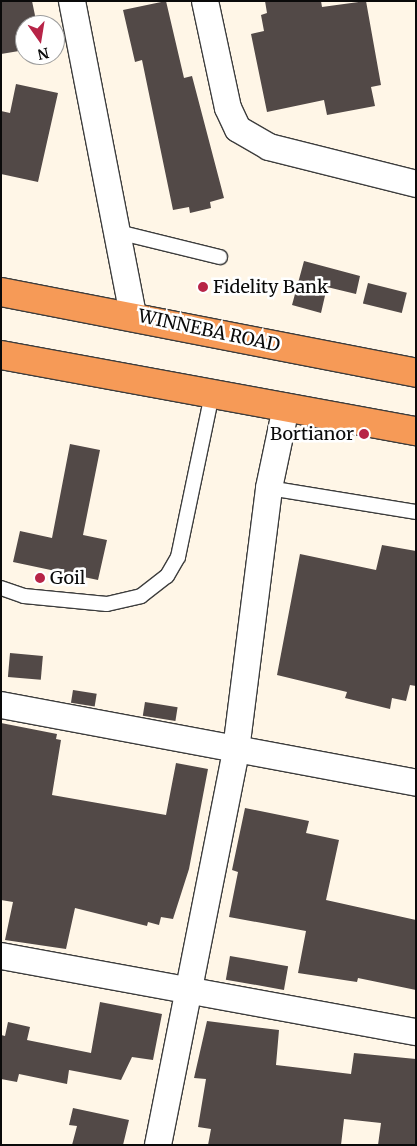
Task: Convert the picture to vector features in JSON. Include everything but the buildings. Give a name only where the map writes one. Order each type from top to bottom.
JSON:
[{"type":"highway","name":"WINNEBA ROAD","points":[[1,292],[133,315],[416,373]]},
{"type":"highway","points":[[1,355],[416,431]]},
{"type":"street","points":[[72,1],[133,315]]},
{"type":"street","points":[[206,1],[228,108],[238,129],[269,146],[416,184]]},
{"type":"street","points":[[158,1145],[236,750],[269,488],[286,408]]},
{"type":"street","points":[[1,705],[416,783]]},
{"type":"street","points":[[1,956],[188,988],[416,1032]]},
{"type":"lane","points":[[118,232],[220,257]]},
{"type":"lane","points":[[1,588],[24,596],[107,604],[141,596],[167,576],[178,557],[212,394]]},
{"type":"lane","points":[[269,488],[416,512]]},
{"type":"place","name":"Fidelity Bank","points":[[203,287]]},
{"type":"place","name":"Bortianor","points":[[364,434]]},
{"type":"place","name":"Goil","points":[[40,578]]}]
